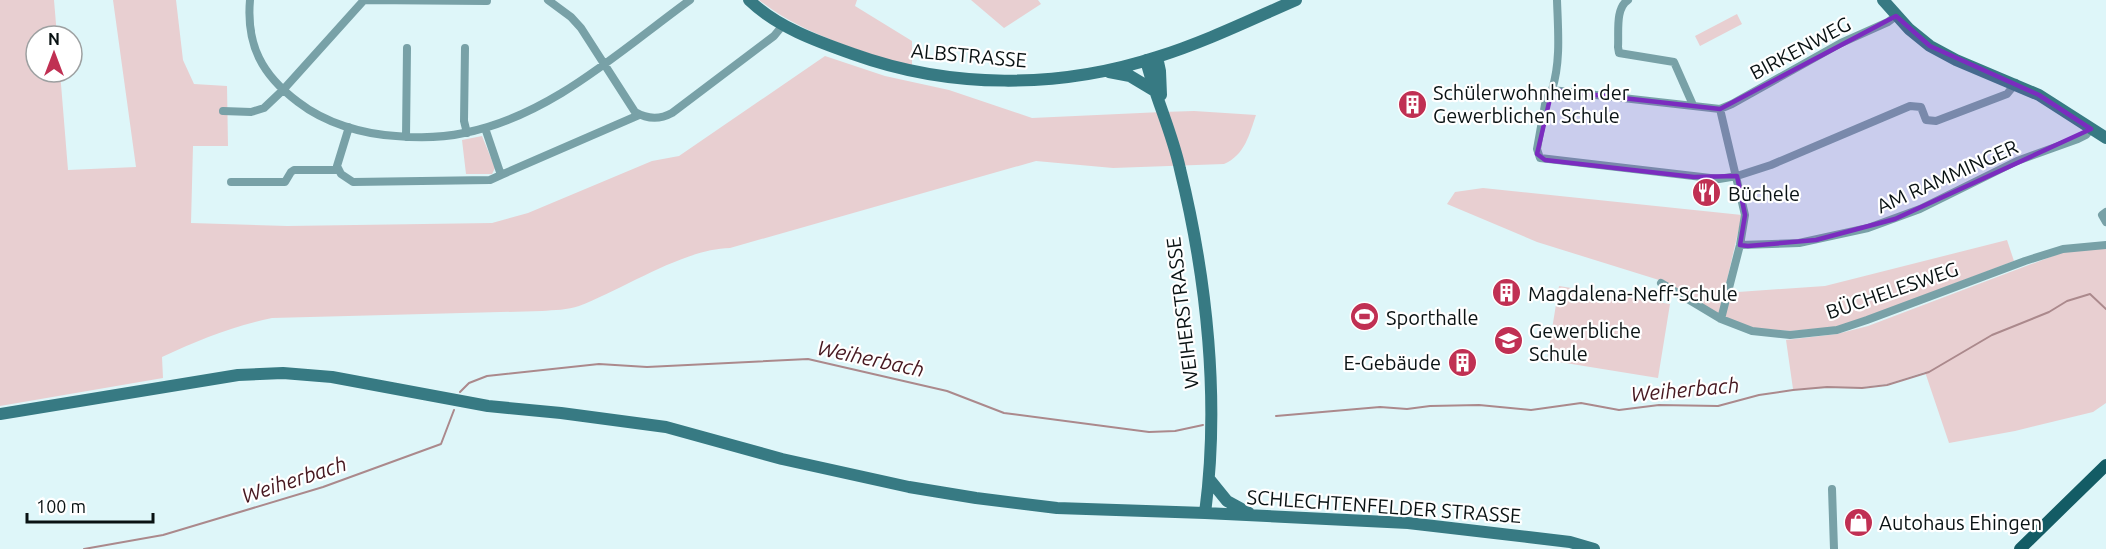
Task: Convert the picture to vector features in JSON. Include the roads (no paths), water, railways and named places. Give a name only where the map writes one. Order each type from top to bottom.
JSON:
[{"type":"main road","points":[[2020,549],[2106,465]]},
{"type":"street","points":[[250,0],[250,27],[255,51],[269,75],[283,90],[305,107],[349,127],[376,134],[406,137],[437,137],[467,133],[524,112],[560,93],[604,64],[690,0]]},
{"type":"street","points":[[223,111],[256,111],[264,108],[364,0],[487,1]]},
{"type":"street","points":[[548,0],[571,17],[581,28],[632,108],[639,115]]},
{"type":"street","name":"ALBSTRASSE","points":[[749,0],[765,14],[783,25],[879,64],[922,74],[981,80],[1029,81],[1101,72],[1152,59],[1207,39],[1296,0]]},
{"type":"street","points":[[1557,0],[1556,77],[1546,99],[1537,149],[1540,158],[1719,179],[1771,165],[1910,106],[1921,106],[1926,120],[1936,121],[2007,94],[2016,83]]},
{"type":"street","points":[[1628,0],[1620,10],[1619,53],[1674,62],[1692,105]]},
{"type":"street","points":[[1882,0],[1896,16],[1930,46],[1956,60],[2016,83],[2039,95],[2106,138]]},
{"type":"street","name":"BIRKENWEG","points":[[1720,109],[1841,43],[1888,22],[1896,16]]},
{"type":"street","points":[[349,127],[338,162],[338,170],[345,178],[353,182],[490,180],[639,115],[660,118],[672,113],[774,36],[783,25]]},
{"type":"street","points":[[406,137],[407,48]]},
{"type":"street","points":[[465,48],[464,121],[467,133]]},
{"type":"street","name":"WEIHERSTRASSE","points":[[1152,59],[1155,91],[1180,168],[1202,285],[1212,399],[1210,480],[1205,513]]},
{"type":"street","name":"WEIHERSTRASSE","points":[[1152,59],[1160,71],[1162,112]]},
{"type":"street","points":[[1101,72],[1130,76],[1142,81],[1155,91]]},
{"type":"street","points":[[1552,90],[1720,109],[1745,214],[1740,245],[1720,319]]},
{"type":"street","points":[[484,128],[501,175]]},
{"type":"street","name":"AM RAMMINGER","points":[[1740,245],[1771,245],[1816,240],[1868,228],[1895,219],[2017,161],[2078,139],[2091,129]]},
{"type":"street","points":[[231,182],[285,182],[294,170],[338,170]]},
{"type":"street","name":"BÜCHELESWEG","points":[[1661,283],[1720,319],[1752,331],[1790,335],[1837,330],[1867,321],[2062,249],[2106,245]]},
{"type":"street","name":"SCHLECHTENFELDER STRASSE","points":[[0,414],[238,375],[283,373],[332,377],[488,406],[561,412],[666,427],[794,461],[909,487],[976,498],[1057,508],[1408,524],[1569,542],[1594,549]]},
{"type":"street","points":[[1210,480],[1227,501],[1255,516]]},
{"type":"street","points":[[1833,489],[1834,549]]},
{"type":"waterway","name":"Weiherbach","points":[[1276,416],[1380,407],[1407,409],[1479,405],[1531,410],[1581,403],[1619,410],[1659,405],[1718,406],[1759,395],[1793,390],[1887,385],[1929,372],[1992,335],[2049,312],[2067,301],[2090,294],[2106,309]]},
{"type":"waterway","name":"Weiherbach","points":[[460,392],[469,383],[487,376],[599,364],[647,367],[808,359],[947,391],[1004,413],[1149,432],[1175,431],[1203,425]]},
{"type":"waterway","name":"Weiherbach","points":[[84,549],[163,535],[323,487],[441,444],[454,410]]},
{"type":"place","name":"Schülerwohnheim der Gewerblichen Schule","points":[[1412,104]]},
{"type":"place","name":"Büchele","points":[[1707,193]]},
{"type":"place","name":"Magdalena-Neff-Schule","points":[[1507,293]]},
{"type":"place","name":"Sporthalle","points":[[1365,317]]},
{"type":"place","name":"Gewerbliche Schule","points":[[1508,341]]},
{"type":"place","name":"E-Gebäude","points":[[1462,362]]},
{"type":"place","name":"Autohaus Ehingen","points":[[1858,522]]}]
